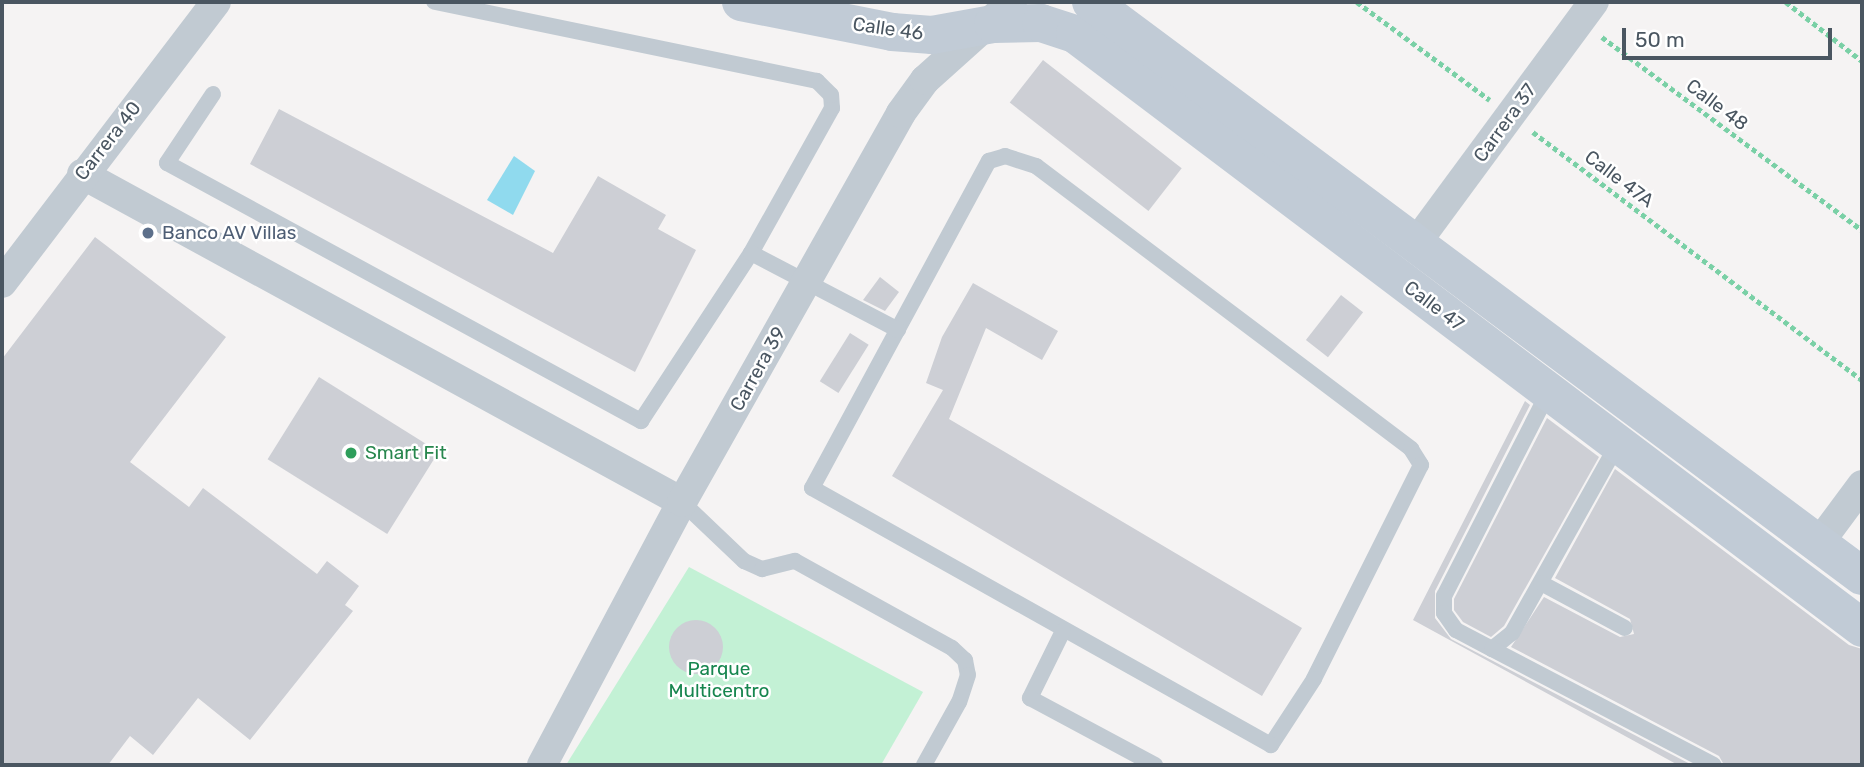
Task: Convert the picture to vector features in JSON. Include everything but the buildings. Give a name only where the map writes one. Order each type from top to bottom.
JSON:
[{"type":"main road","name":"Calle 46","points":[[741,2],[892,32],[932,35],[1002,13]]},
{"type":"main road","name":"Calle 47","points":[[1091,2],[1862,576]]},
{"type":"main road","name":"Calle 47","points":[[1002,13],[1041,23],[1090,43],[1548,393],[1862,628]]},
{"type":"street","name":"Carrera 40","points":[[2,283],[82,174],[216,2]]},
{"type":"street","name":"Carrera 37","points":[[1416,243],[1587,11]]},
{"type":"street","name":"Carrera 39","points":[[542,765],[682,502],[806,281],[925,80],[1002,13]]},
{"type":"street","points":[[82,174],[682,502]]},
{"type":"street","points":[[1819,543],[1862,485]]},
{"type":"lane","points":[[213,94],[167,163],[641,421],[751,253],[831,108],[831,94],[817,81],[434,2]]},
{"type":"lane","points":[[1005,156],[1036,166],[1411,449],[1420,465],[1314,679],[1271,745],[1063,631],[812,488],[898,330],[989,161],[1005,156]]},
{"type":"lane","points":[[751,253],[898,330]]},
{"type":"lane","points":[[1569,360],[1548,393],[1444,596],[1444,613],[1456,629],[1714,765]]},
{"type":"lane","points":[[1492,649],[1512,633],[1617,445]]},
{"type":"lane","points":[[682,502],[744,561],[762,569],[795,561],[952,648],[965,660],[968,675],[959,702],[924,765]]},
{"type":"lane","points":[[1541,583],[1625,628]]},
{"type":"lane","points":[[1063,631],[1030,698],[1154,765]]},
{"type":"path","name":"Calle 47A","points":[[1357,2],[1862,380]]},
{"type":"path","points":[[1786,2],[1862,61]]},
{"type":"path","name":"Calle 48","points":[[1587,11],[1862,230]]},
{"type":"green space","name":"Parque Multicentro","points":[[689,567],[923,692],[881,765],[566,765]]},
{"type":"water","points":[[514,156],[535,171],[513,215],[487,200]]},
{"type":"place","name":"Banco AV Villas","points":[[148,233]]},
{"type":"place","name":"Smart Fit","points":[[351,453]]}]
